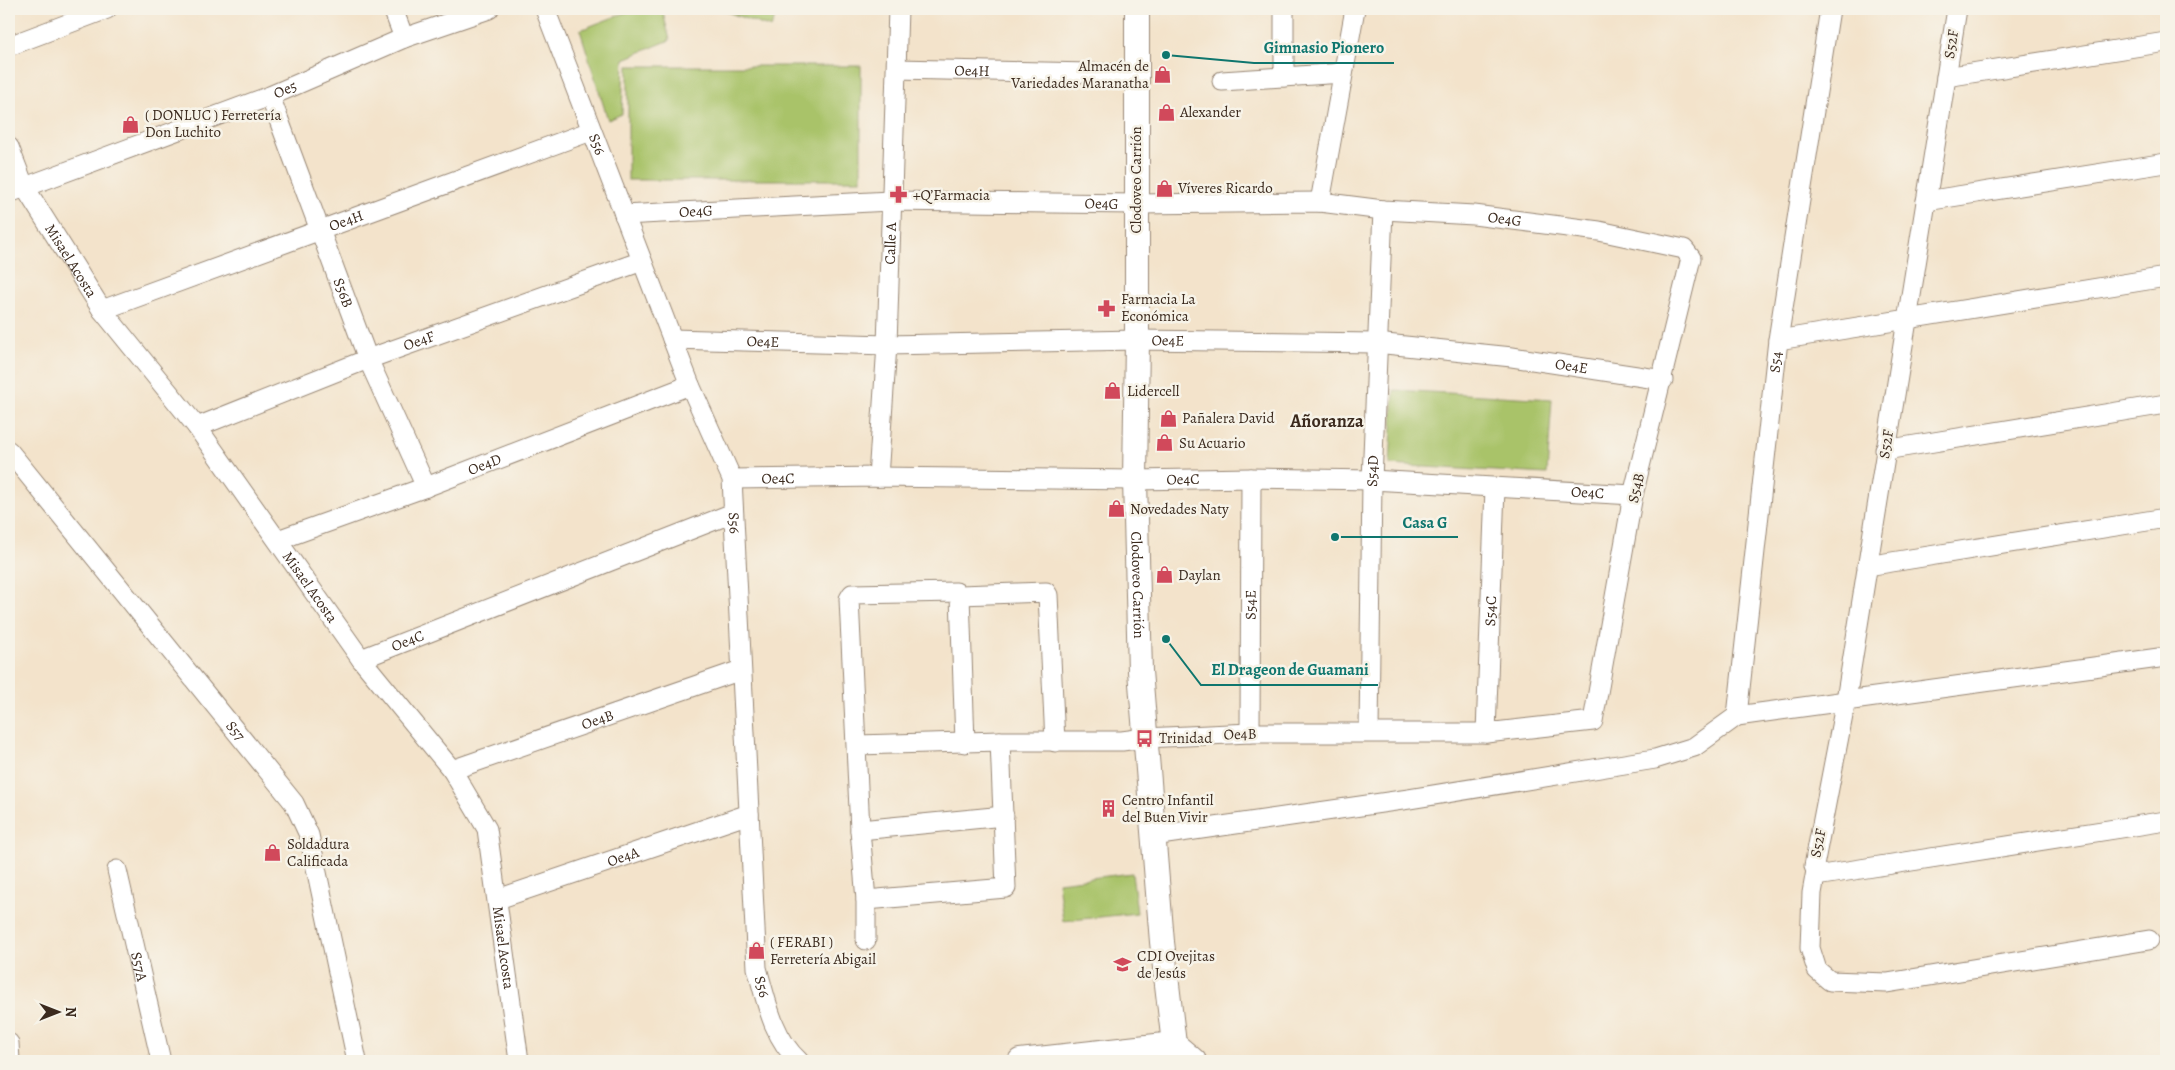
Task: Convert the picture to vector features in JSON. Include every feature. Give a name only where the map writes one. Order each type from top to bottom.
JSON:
[{"type":"street","points":[[9,46],[107,9]]},
{"type":"street","points":[[393,9],[404,38]]},
{"type":"street","name":"Oe5","points":[[16,190],[270,96],[404,38],[490,9]]},
{"type":"street","name":"S56","points":[[544,9],[690,385],[732,479],[757,968],[770,1014],[788,1052],[799,1061]]},
{"type":"street","name":"Calle A","points":[[878,477],[887,345],[890,201],[898,9]]},
{"type":"street","name":"Clodoveo Carrión","points":[[1137,9],[1136,204],[1138,340],[1135,480],[1140,671],[1162,942],[1174,1044]]},
{"type":"street","points":[[1284,9],[1284,77]]},
{"type":"street","points":[[1320,202],[1355,9]]},
{"type":"street","name":"S54","points":[[1736,716],[1778,340],[1830,9]]},
{"type":"street","name":"S52F","points":[[1956,9],[1846,700],[1814,866],[1819,873],[1812,893],[1810,948],[1817,970],[1830,981],[1887,983],[2149,940]]},
{"type":"street","points":[[1946,77],[2166,42]]},
{"type":"street","name":"Oe4H","points":[[897,69],[1136,74]]},
{"type":"street","points":[[1222,81],[1343,73]]},
{"type":"street","name":"S56B","points":[[270,96],[368,358],[426,487]]},
{"type":"street","name":"Oe4H","points":[[102,310],[591,131]]},
{"type":"street","name":"Misael Acosta","points":[[9,147],[16,190],[102,310],[197,427],[361,659],[452,770],[487,829],[519,1061]]},
{"type":"street","points":[[1926,201],[2166,163]]},
{"type":"street","name":"Oe4G","points":[[624,216],[890,201],[1136,204],[1320,202],[1383,210],[1474,216],[1598,231],[1684,249],[1691,258]]},
{"type":"street","name":"S54D","points":[[1369,732],[1372,480],[1376,343],[1383,210]]},
{"type":"street","name":"S54B","points":[[1593,721],[1633,495],[1691,258]]},
{"type":"street","name":"Oe4F","points":[[197,427],[368,358],[642,261]]},
{"type":"street","points":[[1778,340],[2166,277]]},
{"type":"street","name":"Oe4E","points":[[672,339],[887,345],[1138,340],[1376,343],[1512,357],[1662,380]]},
{"type":"street","name":"Oe4D","points":[[278,540],[426,487],[690,385]]},
{"type":"street","points":[[1885,450],[2166,404]]},
{"type":"street","name":"S57","points":[[9,451],[294,803],[309,835],[357,1061]]},
{"type":"street","name":"Oe4C","points":[[732,479],[878,477],[1372,480],[1633,495]]},
{"type":"street","name":"S54E","points":[[1250,733],[1251,478]]},
{"type":"street","name":"S54C","points":[[1486,733],[1495,488]]},
{"type":"street","name":"Oe4C","points":[[361,659],[733,513]]},
{"type":"street","points":[[1866,566],[2166,518]]},
{"type":"street","points":[[866,940],[866,900],[860,830],[858,745],[850,599],[852,594],[956,592],[960,595],[1046,592],[1048,595],[1055,742]]},
{"type":"street","points":[[960,595],[965,743]]},
{"type":"street","points":[[1153,836],[1419,797],[1655,759],[1694,747],[1736,716],[2166,657]]},
{"type":"street","name":"Oe4B","points":[[452,770],[741,670]]},
{"type":"street","name":"Oe4B","points":[[858,745],[1000,741],[1122,741],[1145,738],[1250,733],[1486,733],[1593,721]]},
{"type":"street","points":[[866,900],[1006,888],[1000,741]]},
{"type":"street","name":"Oe4A","points":[[498,899],[749,814]]},
{"type":"street","points":[[860,830],[1004,816]]},
{"type":"street","points":[[1819,873],[2166,821]]},
{"type":"street","name":"S57A","points":[[117,870],[161,1061]]},
{"type":"street","points":[[9,1043],[10,1061]]},
{"type":"street","points":[[1020,1061],[1174,1044],[1194,1061]]},
{"type":"green space","points":[[635,9],[662,9],[670,40],[624,59],[622,114],[608,120],[580,30]]},
{"type":"green space","points":[[719,9],[778,9],[771,28]]},
{"type":"green space","points":[[628,66],[861,66],[861,180],[628,180]]},
{"type":"green space","points":[[1394,390],[1552,399],[1547,474],[1390,465]]},
{"type":"green space","points":[[1132,873],[1137,913],[1063,921],[1058,882]]},
{"type":"place","name":"Gimnasio Pionero","points":[[1166,55]]},
{"type":"place","name":"Almacén de Variedades Maranatha","points":[[1163,75]]},
{"type":"place","name":"Alexander","points":[[1166,112]]},
{"type":"place","name":"( DONLUC ) Ferretería Don Luchito","points":[[131,124]]},
{"type":"place","name":"Víveres Ricardo","points":[[1164,188]]},
{"type":"place","name":"+Q’Farmacia","points":[[899,195]]},
{"type":"place","name":"Farmacia La Económica","points":[[1107,308]]},
{"type":"place","name":"Lidercell","points":[[1113,391]]},
{"type":"place","name":"Pañalera David","points":[[1168,418]]},
{"type":"place","name":"Su Acuario","points":[[1165,443]]},
{"type":"place","name":"Novedades Naty","points":[[1116,509]]},
{"type":"place","name":"Casa G","points":[[1335,537]]},
{"type":"place","name":"Daylan","points":[[1164,575]]},
{"type":"place","name":"El Drageon de Guamani","points":[[1166,639]]},
{"type":"place","name":"Trinidad","points":[[1145,738]]},
{"type":"place","name":"Centro Infantil del Buen Vivir","points":[[1108,809]]},
{"type":"place","name":"Soldadura Calificada","points":[[273,853]]},
{"type":"place","name":"( FERABI ) Ferretería Abigail","points":[[756,951]]},
{"type":"place","name":"CDI Ovejitas de Jesús","points":[[1123,965]]},
{"type":"district","name":"Añoranza","points":[[1327,421]]}]
